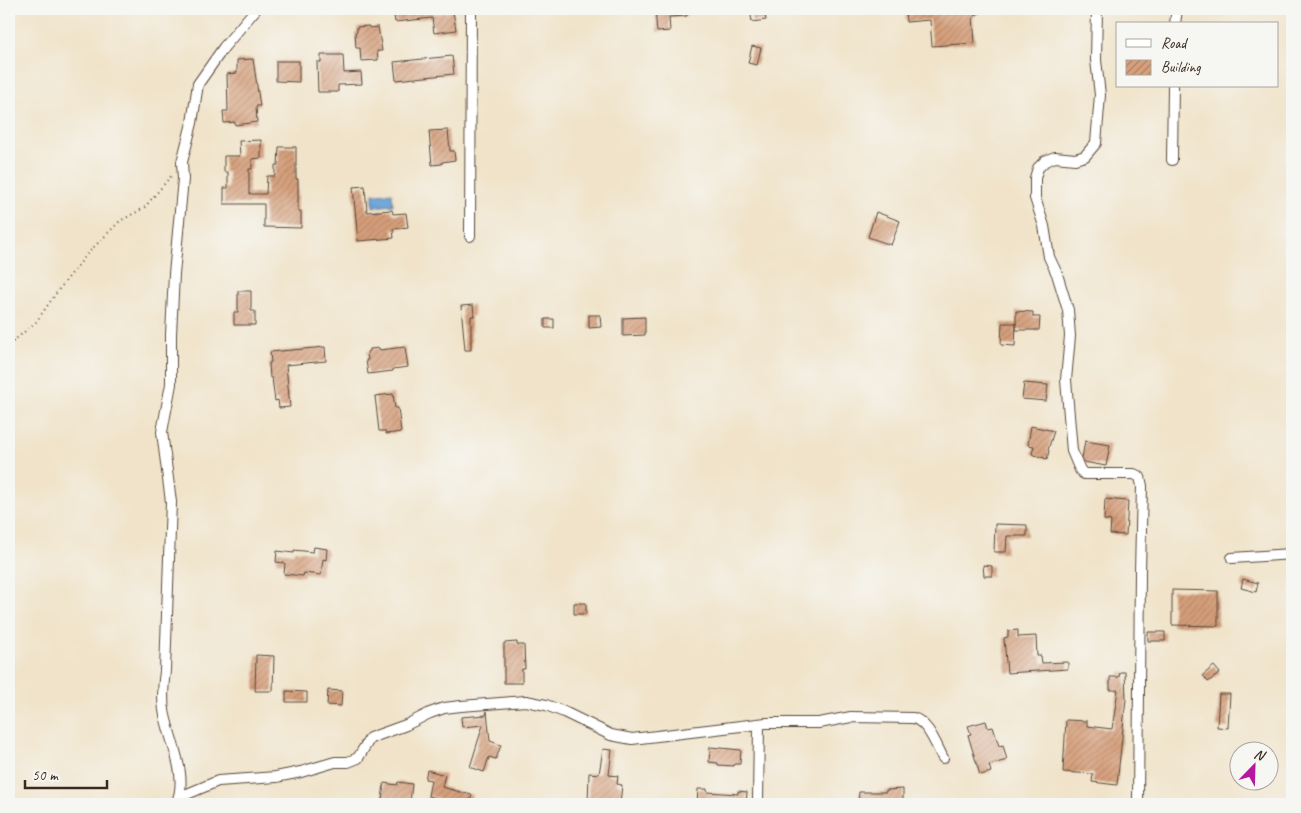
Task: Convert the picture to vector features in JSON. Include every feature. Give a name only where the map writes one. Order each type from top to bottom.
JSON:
[{"type":"street","points":[[256,9],[224,47],[198,84],[192,123],[182,162],[183,180],[172,317],[171,384],[162,432],[171,502],[165,671],[162,691],[164,711],[179,769],[178,800],[218,781],[276,777],[335,762],[348,762],[358,758],[370,738],[444,708],[526,701],[546,705],[612,735],[632,739],[759,724],[819,722],[851,717],[913,718],[919,720],[926,727],[943,758]]},
{"type":"street","points":[[470,236],[471,9]]},
{"type":"street","points":[[1097,9],[1096,60],[1100,96],[1096,143],[1085,156],[1075,159],[1055,157],[1045,161],[1038,168],[1035,178],[1035,198],[1044,226],[1050,257],[1068,310],[1070,336],[1066,380],[1072,451],[1080,470],[1084,474],[1134,474],[1140,477],[1142,486],[1138,804]]},
{"type":"street","points":[[1176,22],[1177,9]]},
{"type":"street","points":[[1172,88],[1172,160]]},
{"type":"street","points":[[1232,558],[1292,554]]},
{"type":"street","points":[[758,804],[759,724]]},
{"type":"path","points":[[9,345],[36,322],[88,253],[120,221],[144,208],[182,162]]},
{"type":"water","points":[[392,193],[393,205],[373,207],[373,194]]},
{"type":"building","points":[[393,9],[434,9],[434,14],[453,11],[456,30],[434,33],[432,18],[395,22]]},
{"type":"building","points":[[655,9],[687,9],[687,16],[669,17],[670,31],[657,32]]},
{"type":"building","points":[[750,9],[764,11],[766,20],[752,22]]},
{"type":"building","points":[[905,9],[985,9],[973,17],[975,43],[932,46],[930,20],[906,22]]},
{"type":"building","points":[[369,26],[369,28],[378,27],[382,51],[377,51],[378,60],[361,61],[360,48],[356,48],[355,32],[357,32],[357,27]]},
{"type":"building","points":[[752,46],[761,48],[757,65],[748,63]]},
{"type":"building","points":[[321,55],[343,55],[344,73],[361,72],[362,84],[338,85],[338,92],[318,92],[317,62],[321,62]]},
{"type":"building","points":[[452,56],[454,74],[396,80],[394,62]]},
{"type":"building","points":[[253,59],[260,106],[256,106],[257,122],[235,125],[235,122],[224,123],[223,111],[228,111],[227,74],[237,73],[237,60]]},
{"type":"building","points":[[276,61],[299,61],[299,82],[276,81]]},
{"type":"building","points":[[448,130],[450,151],[454,151],[455,160],[432,165],[429,131]]},
{"type":"building","points":[[261,140],[261,158],[252,159],[252,169],[249,169],[249,194],[266,194],[267,176],[275,176],[275,165],[278,165],[279,147],[296,147],[296,179],[298,179],[298,211],[301,211],[301,228],[264,227],[264,204],[224,204],[224,188],[228,188],[228,172],[224,172],[224,156],[240,156],[239,141]]},
{"type":"building","points":[[365,186],[367,212],[392,210],[393,214],[406,213],[408,227],[393,229],[394,238],[358,241],[353,187]]},
{"type":"building","points":[[876,212],[900,221],[891,245],[868,237]]},
{"type":"building","points":[[238,291],[251,291],[251,311],[255,311],[255,325],[234,325],[234,312],[238,312]]},
{"type":"building","points":[[473,305],[474,316],[471,316],[471,350],[465,350],[461,306]]},
{"type":"building","points":[[1016,311],[1033,312],[1033,317],[1040,317],[1039,330],[1016,330]]},
{"type":"building","points":[[589,315],[600,315],[601,327],[589,328]]},
{"type":"building","points":[[645,317],[645,335],[623,336],[623,318]]},
{"type":"building","points":[[545,319],[554,319],[554,328],[545,328]]},
{"type":"building","points":[[1002,323],[1016,323],[1015,346],[1001,345]]},
{"type":"building","points":[[325,347],[326,361],[286,365],[290,407],[279,408],[278,400],[275,401],[272,378],[270,378],[270,352]]},
{"type":"building","points":[[405,347],[408,367],[368,374],[366,360],[368,360],[367,352],[370,349],[379,348],[380,350]]},
{"type":"building","points":[[1024,383],[1048,385],[1046,401],[1022,399]]},
{"type":"building","points":[[393,394],[395,408],[398,408],[401,432],[386,434],[385,431],[379,431],[375,396]]},
{"type":"building","points":[[1031,426],[1054,431],[1047,459],[1032,454],[1034,446],[1028,445]]},
{"type":"building","points":[[1085,441],[1110,445],[1106,466],[1084,462],[1082,458]]},
{"type":"building","points":[[1105,499],[1128,501],[1126,535],[1110,534],[1111,521],[1104,520]]},
{"type":"building","points":[[995,524],[1027,525],[1027,536],[1007,536],[1006,552],[994,552]]},
{"type":"building","points":[[314,547],[327,549],[326,560],[323,559],[321,575],[304,573],[303,576],[284,574],[285,563],[276,562],[277,551],[294,553],[294,550],[313,552]]},
{"type":"building","points":[[983,565],[992,566],[992,576],[984,576]]},
{"type":"building","points":[[1243,579],[1258,583],[1256,592],[1241,588]]},
{"type":"building","points":[[1172,590],[1218,591],[1218,626],[1172,625]]},
{"type":"building","points":[[574,603],[586,603],[586,614],[574,614]]},
{"type":"building","points":[[1018,630],[1018,637],[1036,636],[1037,656],[1041,656],[1042,663],[1068,662],[1068,669],[1007,673],[1004,638],[1008,637],[1008,631]]},
{"type":"building","points":[[1148,632],[1165,632],[1165,641],[1148,641]]},
{"type":"building","points":[[517,642],[517,645],[524,645],[525,669],[522,669],[522,683],[504,683],[504,643]]},
{"type":"building","points":[[256,655],[274,656],[273,691],[255,691]]},
{"type":"building","points":[[1214,666],[1220,673],[1208,682],[1203,675]]},
{"type":"building","points":[[1120,672],[1125,672],[1126,699],[1117,785],[1092,782],[1093,774],[1063,772],[1066,720],[1087,721],[1087,726],[1112,729],[1118,690],[1110,690],[1110,677],[1119,677]]},
{"type":"building","points":[[328,690],[342,691],[341,706],[327,705]]},
{"type":"building","points":[[286,691],[307,692],[307,702],[286,702]]},
{"type":"building","points":[[1219,694],[1230,694],[1228,728],[1217,727]]},
{"type":"building","points":[[487,711],[490,741],[501,745],[496,759],[489,757],[484,772],[470,767],[483,725],[462,727],[461,717],[486,715]]},
{"type":"building","points":[[986,721],[988,728],[993,727],[999,746],[1003,745],[1007,760],[989,765],[991,772],[980,775],[968,735],[971,734],[968,726]]},
{"type":"building","points":[[710,747],[741,750],[740,764],[734,764],[734,766],[718,765],[718,763],[709,762]]},
{"type":"building","points":[[603,749],[612,750],[609,775],[618,776],[617,784],[622,785],[620,804],[588,804],[589,773],[599,774]]},
{"type":"building","points":[[427,770],[445,775],[442,787],[472,795],[469,804],[461,804],[428,796],[431,780],[425,779]]},
{"type":"building","points":[[398,782],[412,784],[410,804],[382,800],[384,783],[397,785]]},
{"type":"building","points":[[698,789],[707,789],[707,792],[738,794],[738,791],[747,792],[746,804],[697,804]]},
{"type":"building","points":[[903,789],[903,803],[858,804],[859,792],[886,792],[886,790]]}]
